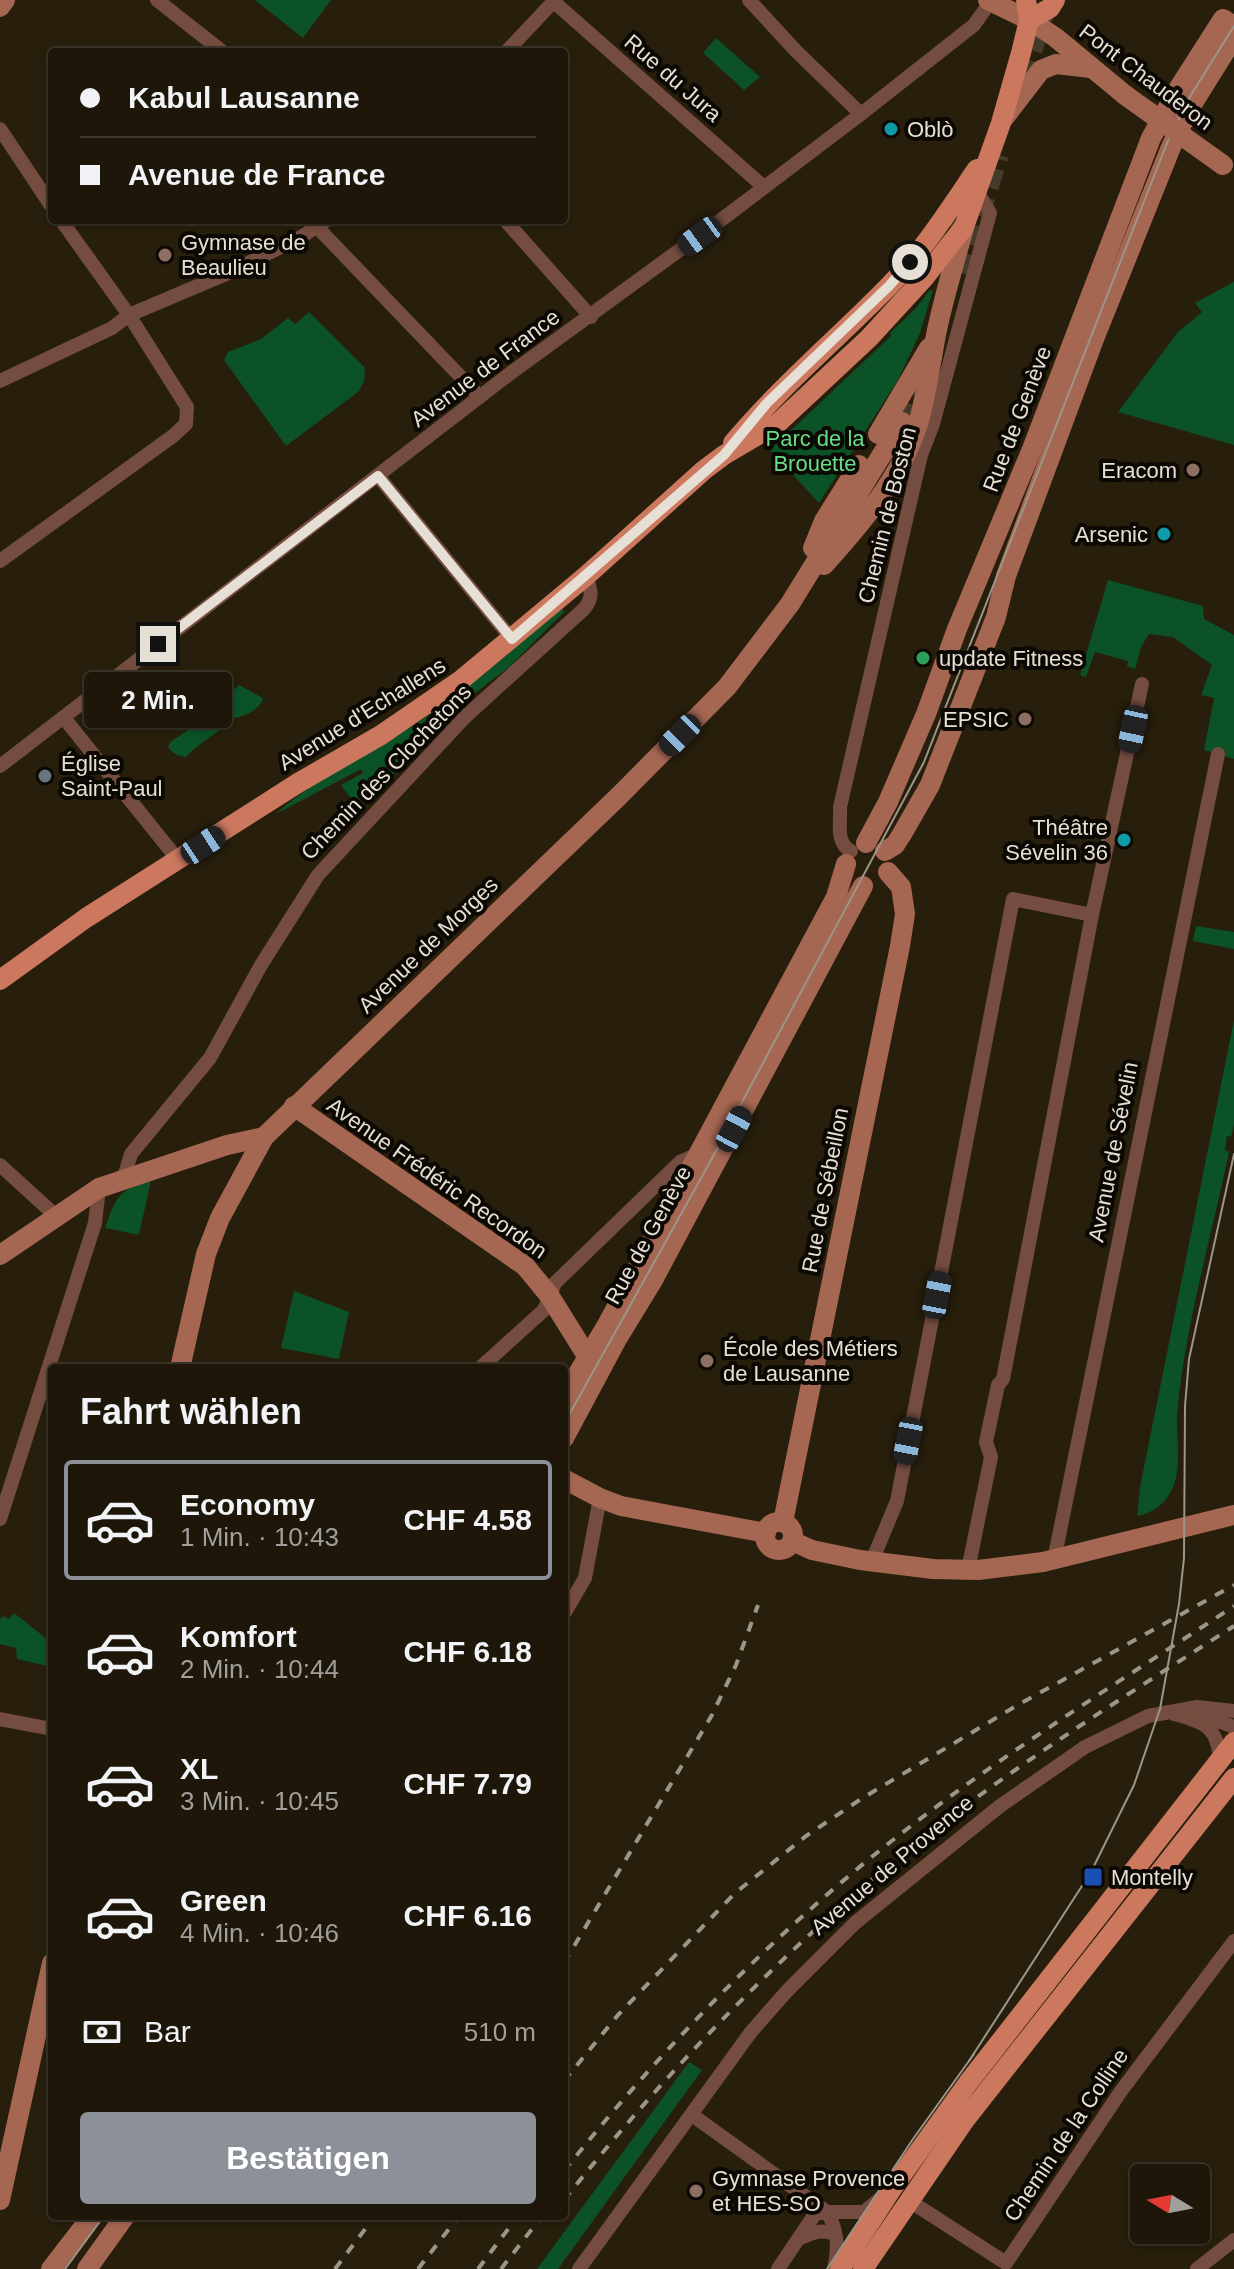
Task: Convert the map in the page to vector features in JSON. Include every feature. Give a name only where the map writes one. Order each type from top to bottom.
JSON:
[{"type":"main road","points":[[998,132],[1028,10],[1050,8],[1055,0]]},
{"type":"main road","name":"Avenue d'Echallens","points":[[0,980],[86,918],[298,783],[404,720],[512,639],[724,455],[767,403],[895,296],[964,227],[998,132]]},
{"type":"main road","name":"Avenue d'Echallens","points":[[895,296],[998,132]]},
{"type":"main road","points":[[863,2269],[900,2195],[1026,2007],[1234,1742]]},
{"type":"main road","points":[[837,2269],[900,2195],[1234,1778]]},
{"type":"street","points":[[0,7],[5,0]]},
{"type":"street","points":[[157,0],[218,48]]},
{"type":"street","points":[[749,0],[861,114]]},
{"type":"street","points":[[510,48],[554,1]]},
{"type":"street","name":"Rue du Jura","points":[[554,1],[764,187]]},
{"type":"street","name":"Avenue de France","points":[[0,766],[480,397],[861,114],[974,25],[990,1]]},
{"type":"street","name":"Pont Chauderon","points":[[990,1],[1028,10],[1125,95],[1234,173]]},
{"type":"street","name":"Rue de Genève","points":[[867,856],[1032,449],[1151,138],[1177,91],[1228,22]]},
{"type":"street","name":"Rue de Genève","points":[[568,1390],[607,1325],[843,879],[867,856],[895,845],[930,785],[996,617],[1006,576],[1094,339],[1171,147],[1188,111],[1234,37]]},
{"type":"street","points":[[998,132],[1041,70],[1056,64],[1091,68]]},
{"type":"street","points":[[0,129],[48,201]]},
{"type":"street","name":"Chemin de Boston","points":[[867,856],[844,847],[841,842],[843,791],[921,455],[933,424],[990,213],[977,191]]},
{"type":"street","points":[[0,561],[186,424],[187,407],[129,315],[64,224]]},
{"type":"street","points":[[0,381],[112,328],[129,315],[226,274],[323,224],[480,397]]},
{"type":"street","points":[[509,224],[591,317]]},
{"type":"street","name":"Avenue de Morges","points":[[790,604],[824,521],[905,417],[929,376],[935,338],[964,227]]},
{"type":"street","name":"Avenue de Morges","points":[[181,1364],[211,1242],[220,1218],[264,1137],[645,771],[727,687],[790,604],[852,534],[904,456],[905,417],[935,338]]},
{"type":"street","points":[[378,476],[512,639]]},
{"type":"street","name":"Chemin des Clochetons","points":[[124,1177],[131,1154],[210,1058],[261,965],[318,875],[465,717],[584,609],[591,600],[586,576]]},
{"type":"street","points":[[968,1570],[991,1457],[986,1442],[998,1385],[1003,1379],[1092,915],[1142,684]]},
{"type":"street","points":[[64,718],[179,861]]},
{"type":"street","name":"Avenue de Sévelin","points":[[1054,1560],[1218,754]]},
{"type":"street","points":[[867,856],[878,883],[863,886],[852,880],[867,856]]},
{"type":"street","name":"Rue de Sébeillon","points":[[774,1528],[905,914],[901,887],[867,856]]},
{"type":"street","name":"Rue de Genève","points":[[568,1431],[661,1266],[863,886]]},
{"type":"street","points":[[872,1561],[897,1501],[1013,899],[1092,915]]},
{"type":"street","name":"Avenue Frédéric Recordon","points":[[294,1106],[525,1266],[549,1295],[599,1374]]},
{"type":"street","points":[[0,1255],[99,1188],[124,1177],[227,1145],[264,1137]]},
{"type":"street","points":[[484,1364],[544,1310],[555,1283],[680,1162],[698,1154]]},
{"type":"street","points":[[0,1165],[56,1216]]},
{"type":"street","points":[[50,1364],[95,1223],[99,1188]]},
{"type":"street","points":[[0,1519],[48,1369]]},
{"type":"street","points":[[568,1481],[621,1506],[793,1532],[792,1541],[812,1550],[872,1561],[968,1570],[1007,1568],[1054,1560],[1234,1515]]},
{"type":"street","points":[[568,1607],[585,1578],[600,1498]]},
{"type":"street","name":"Avenue de Provence","points":[[579,2269],[751,2032],[855,1923],[1000,1806],[1085,1747],[1148,1716],[1197,1707],[1234,1711]]},
{"type":"street","points":[[1170,1713],[1194,1719],[1209,1727],[1215,1735],[1220,1761]]},
{"type":"street","name":"Avenue de Provence","points":[[1170,1713],[1196,1713],[1234,1727]]},
{"type":"street","points":[[0,1719],[48,1728]]},
{"type":"street","name":"Chemin de la Colline","points":[[900,2195],[1006,2263],[1121,2091],[1234,1941]]},
{"type":"street","points":[[0,2200],[48,1981]]},
{"type":"street","points":[[692,2115],[827,2212],[834,2224],[837,2269]]},
{"type":"street","points":[[778,2269],[815,2214],[864,2212],[900,2195]]},
{"type":"street","points":[[51,2269],[89,2220]]},
{"type":"street","points":[[87,2269],[122,2220]]},
{"type":"street","points":[[801,2238],[815,2231],[835,2234]]},
{"type":"street","points":[[1197,2269],[1234,2240]]},
{"type":"green space","points":[[255,0],[331,0],[303,38]]},
{"type":"green space","points":[[716,38],[760,77],[744,90],[703,53]]},
{"type":"green space","points":[[1234,282],[1234,445],[1118,412],[1178,332],[1202,312],[1195,303]]},
{"type":"green space","name":"Parc de la Brouette","points":[[933,290],[920,333],[898,380],[819,503],[770,450],[891,336],[890,333]]},
{"type":"green space","points":[[309,312],[364,367],[365,377],[358,392],[286,446],[224,360],[228,352],[261,339],[288,318],[295,324]]},
{"type":"green space","points":[[1108,580],[1203,606],[1204,619],[1234,635],[1234,759],[1204,750],[1214,698],[1201,695],[1212,665],[1173,637],[1149,634],[1141,647],[1135,669],[1127,666],[1128,661],[1095,652],[1086,677],[1080,675]]},
{"type":"green space","points":[[561,608],[565,611],[509,667],[431,727],[434,732],[359,809],[341,785],[363,773],[361,769],[276,814],[318,783],[395,737],[460,692]]},
{"type":"green space","points":[[239,685],[263,698],[259,706],[246,715],[232,718],[186,757],[168,747],[170,742],[205,719]]},
{"type":"green space","points":[[1196,926],[1234,932],[1234,949],[1193,941]]},
{"type":"green space","points":[[1234,1020],[1234,1124],[1231,1137],[1227,1136],[1225,1150],[1229,1152],[1186,1348],[1177,1415],[1176,1475],[1170,1493],[1160,1506],[1137,1516],[1140,1487]]},
{"type":"green space","points":[[151,1180],[139,1235],[105,1228],[120,1196]]},
{"type":"green space","points":[[294,1291],[349,1312],[339,1359],[281,1348]]},
{"type":"green space","points":[[14,1613],[47,1639],[48,1666],[17,1659],[16,1648],[0,1644],[0,1620],[3,1616],[9,1619]]},
{"type":"green space","points":[[689,2062],[702,2070],[558,2269],[537,2269]]},
{"type":"tunnel","points":[[1023,79],[1044,14]]},
{"type":"tunnel","points":[[961,273],[999,155]]},
{"type":"tunnel","points":[[934,251],[971,199]]},
{"type":"tunnel","points":[[902,422],[926,367]]},
{"type":"tram line","points":[[568,1417],[710,1162],[924,762],[1167,143],[1191,95],[1234,26]]},
{"type":"tram line","points":[[969,2061],[1091,1872],[1134,1785],[1160,1709],[1184,1558],[1185,1406],[1189,1359],[1234,1154]]},
{"type":"tram line","points":[[827,2269],[974,2054]]},
{"type":"tram line","points":[[65,2269],[101,2220]]},
{"type":"railway","points":[[568,2076],[618,2015],[734,1894],[806,1836],[861,1799],[1016,1706],[1234,1585]]},
{"type":"railway","points":[[568,1956],[712,1715],[736,1665],[758,1605]]},
{"type":"railway","points":[[568,2166],[640,2080],[721,1994],[852,1873],[980,1775],[1234,1606]]},
{"type":"railway","points":[[568,2195],[687,2056],[776,1967],[869,1882],[918,1842],[1073,1730],[1234,1626]]},
{"type":"railway","points":[[335,2269],[372,2220]]},
{"type":"railway","points":[[418,2269],[456,2220]]},
{"type":"railway","points":[[478,2269],[515,2220]]},
{"type":"railway","points":[[501,2269],[539,2220]]},
{"type":"place","name":"Oblò","points":[[891,129]]},
{"type":"place","name":"Gymnase de Beaulieu","points":[[165,255]]},
{"type":"place","name":"Eracom","points":[[1193,470]]},
{"type":"place","name":"Arsenic","points":[[1164,534]]},
{"type":"place","name":"update Fitness","points":[[923,658]]},
{"type":"place","name":"EPSIC","points":[[1025,719]]},
{"type":"place","name":"Église Saint-Paul","points":[[45,776]]},
{"type":"place","name":"Théâtre Sévelin 36","points":[[1124,840]]},
{"type":"place","name":"École des Métiers de Lausanne","points":[[707,1361]]},
{"type":"place","name":"Montelly","points":[[1093,1877]]},
{"type":"place","name":"Gymnase Provence et HES-SO","points":[[696,2191]]},
{"type":"route","points":[[158,644],[378,476],[512,639],[724,455],[767,403],[910,262]]}]
